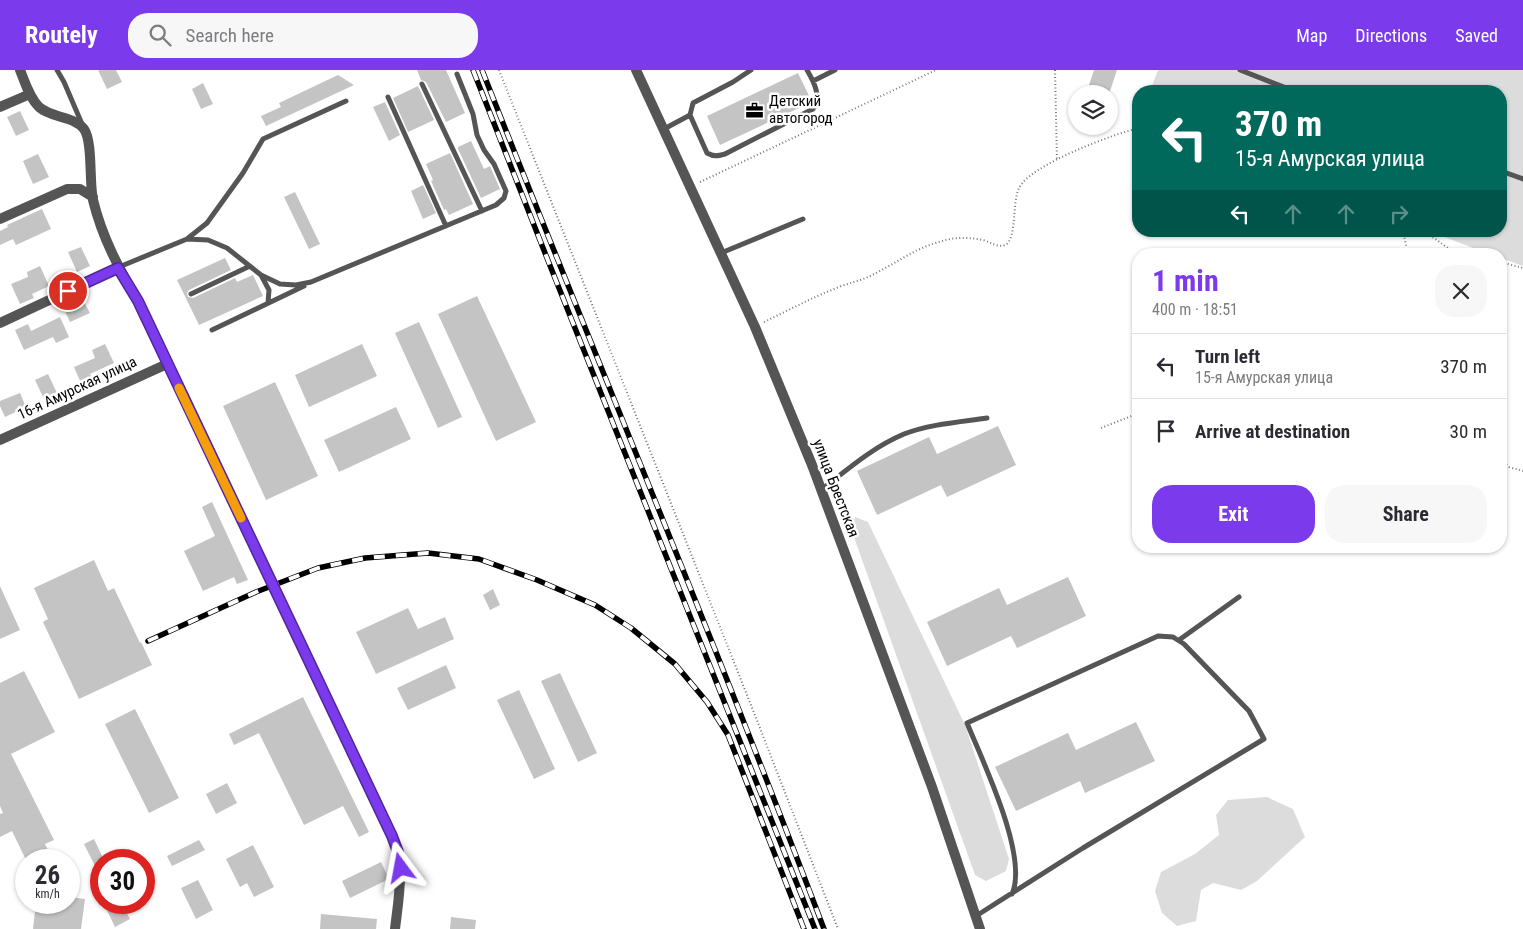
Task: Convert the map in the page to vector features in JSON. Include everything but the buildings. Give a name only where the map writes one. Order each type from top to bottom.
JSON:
[{"type":"street","points":[[20,70],[30,94],[40,108],[74,122],[84,129],[89,147],[93,197],[100,225],[118,268],[138,301],[392,836],[401,868],[395,929]]},
{"type":"street","name":"улица Брестская","points":[[636,70],[755,327],[821,490],[932,787],[980,929]]},
{"type":"street","points":[[0,107],[30,94]]},
{"type":"street","points":[[0,220],[67,189],[80,189],[93,197]]},
{"type":"street","points":[[0,323],[118,268]]},
{"type":"street","name":"16-я Амурская улица","points":[[0,440],[167,364]]},
{"type":"lane","points":[[57,70],[84,129]]},
{"type":"lane","points":[[747,71],[733,82],[693,103],[690,116],[708,153],[717,156],[725,154],[813,109],[818,98],[813,81],[807,70]]},
{"type":"lane","points":[[813,81],[835,70]]},
{"type":"lane","points":[[1240,70],[1279,85]]},
{"type":"lane","points":[[212,330],[311,282],[446,226],[496,204],[504,198],[506,191],[494,164],[484,150],[477,135],[473,114],[457,74]]},
{"type":"lane","points":[[422,84],[482,210]]},
{"type":"lane","points":[[388,97],[446,226]]},
{"type":"lane","points":[[118,268],[187,239],[207,223],[243,173],[263,139],[346,101]]},
{"type":"lane","points":[[664,128],[690,116]]},
{"type":"lane","points":[[1507,173],[1523,179]]},
{"type":"lane","points":[[721,253],[803,219]]},
{"type":"lane","points":[[187,239],[208,240],[227,248],[261,275],[280,284],[296,285],[311,282]]},
{"type":"lane","points":[[191,294],[250,266]]},
{"type":"lane","points":[[261,275],[269,290],[268,303]]},
{"type":"lane","points":[[821,490],[871,451],[905,434],[935,425],[987,418]]},
{"type":"lane","points":[[1179,640],[1239,597]]},
{"type":"lane","points":[[976,916],[1012,894],[1083,848],[1264,739],[1249,711],[1179,640],[1173,637],[1158,636],[967,723],[1002,808],[1012,845],[1015,887],[1012,894]]},
{"type":"path","points":[[499,70],[838,929]]},
{"type":"path","points":[[691,186],[936,70]]},
{"type":"path","points":[[1055,70],[1057,161]]},
{"type":"path","points":[[755,327],[839,287],[867,278],[914,251],[939,242],[961,237],[984,240],[999,246],[1007,244],[1011,238],[1014,201],[1019,187],[1030,175],[1098,141],[1132,130]]},
{"type":"path","points":[[1432,237],[1448,248]]},
{"type":"path","points":[[1507,264],[1523,268]]},
{"type":"path","points":[[1101,428],[1132,416]]},
{"type":"path","points":[[1507,465],[1523,471]]},
{"type":"shaded area","points":[[1158,70],[1523,70],[1523,266],[1507,260],[1507,248],[1473,248],[1445,237],[1507,237],[1507,85],[1152,85]]},
{"type":"shaded area","points":[[855,517],[868,522],[965,725],[1009,859],[1006,871],[986,881],[975,875],[851,529]]},
{"type":"shaded area","points":[[1267,797],[1293,809],[1305,837],[1257,881],[1241,890],[1213,883],[1201,890],[1196,921],[1177,926],[1162,913],[1155,891],[1161,872],[1195,854],[1219,835],[1216,815],[1228,800]]},
{"type":"railway","points":[[473,70],[815,929]]},
{"type":"railway","points":[[482,70],[698,606],[824,929]]},
{"type":"railway","points":[[148,641],[256,592],[318,568],[365,558],[428,553],[479,559],[537,580],[595,605],[631,628],[675,664],[707,702],[728,735],[804,929]]},
{"type":"slow traffic","points":[[179,388],[241,518]]},
{"type":"place","name":"Детский автогород","points":[[755,110]]},
{"type":"route","points":[[68,291],[118,268],[138,301],[392,836],[401,868]]}]
